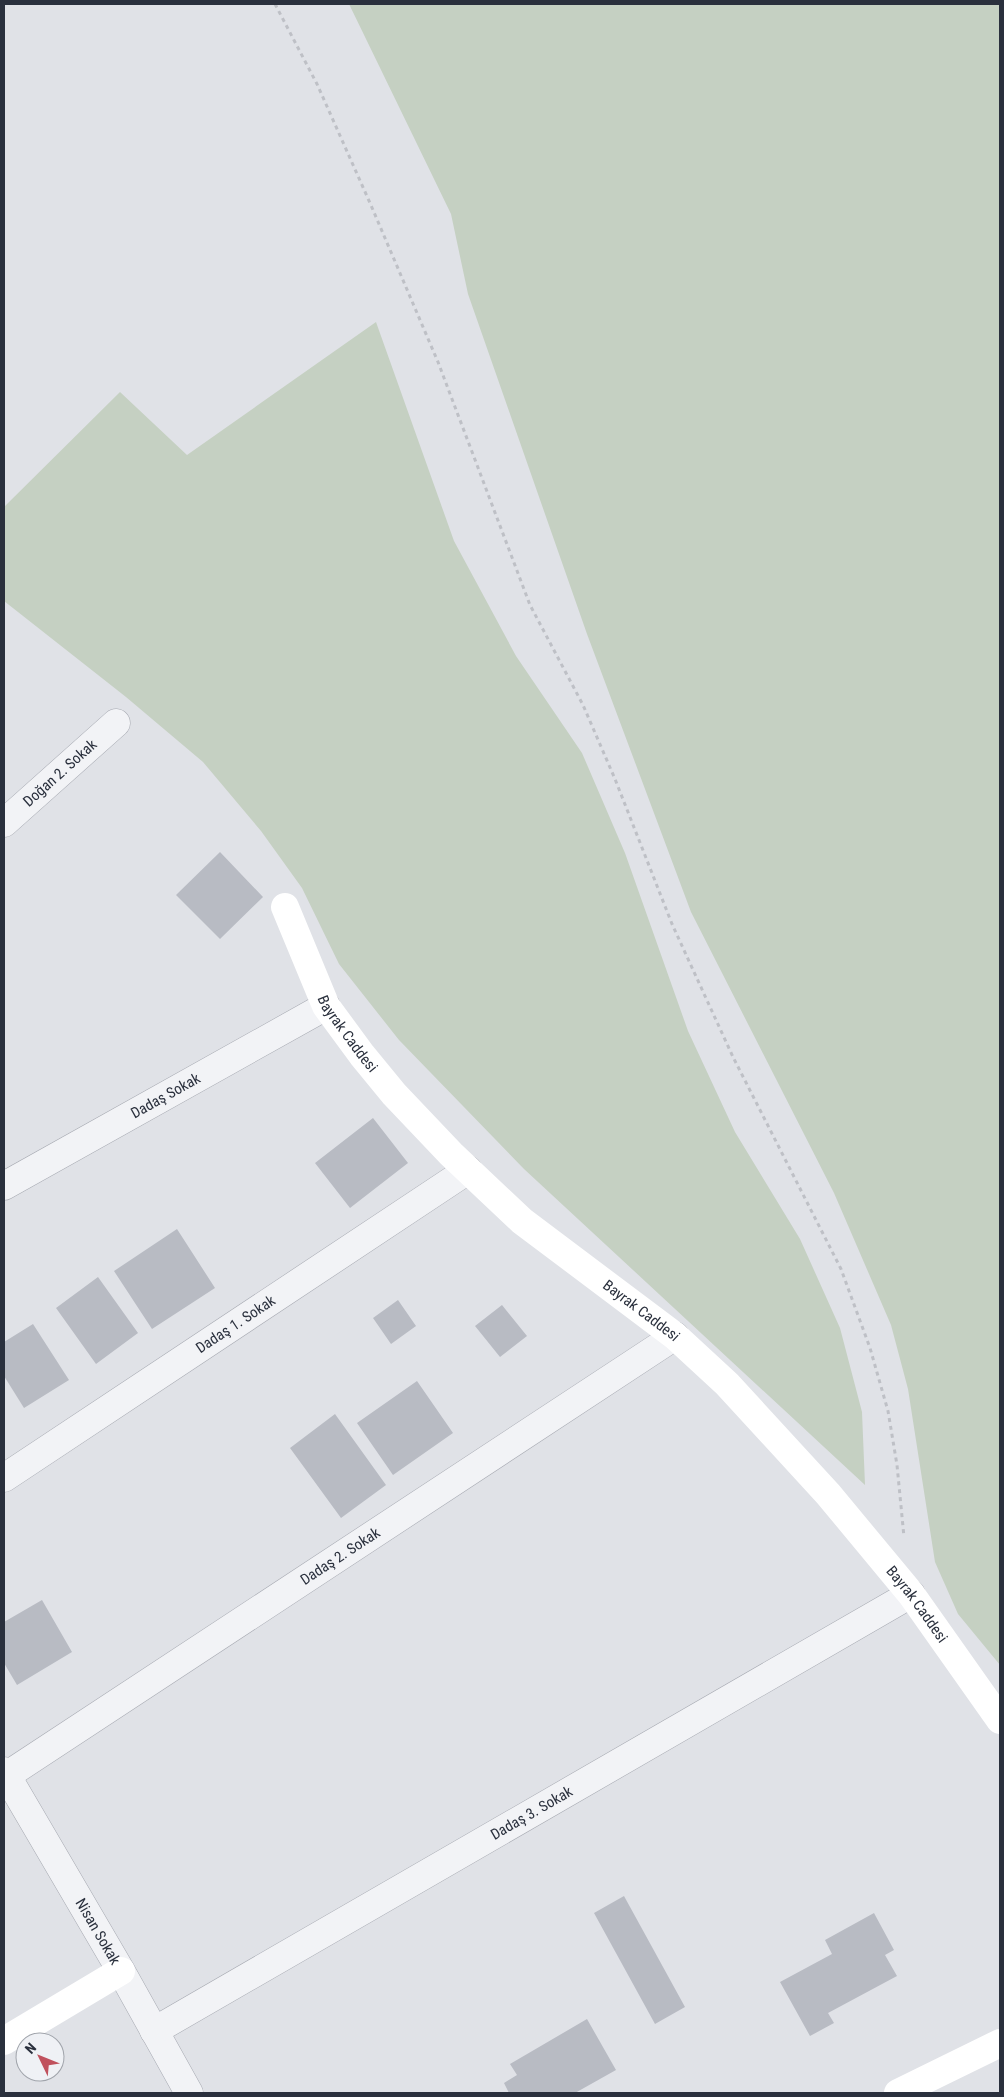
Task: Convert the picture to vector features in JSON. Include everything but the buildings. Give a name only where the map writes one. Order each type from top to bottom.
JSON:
[{"type":"street","name":"Doğan 2. Sokak","points":[[4,823],[116,723]]},
{"type":"street","name":"Bayrak Caddesi","points":[[285,907],[326,1006],[394,1094],[468,1170],[522,1221],[675,1336],[727,1384],[780,1439],[911,1594],[1000,1720]]},
{"type":"street","name":"Dadaş Sokak","points":[[4,1186],[326,1006]]},
{"type":"street","name":"Dadaş 1. Sokak","points":[[4,1478],[468,1170]]},
{"type":"street","name":"Dadaş 2. Sokak","points":[[5,1773],[675,1336]]},
{"type":"street","name":"Dadaş 3. Sokak","points":[[154,2032],[911,1594]]},
{"type":"street","name":"Nisan Sokak","points":[[5,1773],[121,1971],[189,2093]]},
{"type":"street","points":[[4,2041],[121,1971]]},
{"type":"street","points":[[898,2093],[1000,2042]]},
{"type":"path","points":[[275,4],[317,84],[370,203],[438,362],[530,605],[586,714],[676,932],[733,1057],[841,1269],[870,1348],[888,1411],[897,1465],[905,1545]]},
{"type":"green space","points":[[349,4],[1000,4],[1000,1665],[958,1614],[935,1562],[908,1389],[891,1325],[834,1193],[691,912],[587,634],[468,294],[451,214]]},
{"type":"green space","points":[[376,322],[454,541],[516,656],[582,753],[625,853],[688,1031],[735,1132],[800,1239],[840,1328],[862,1412],[865,1485],[524,1169],[399,1040],[339,964],[302,888],[261,831],[203,762],[126,697],[4,601],[4,507],[120,392],[187,455]]}]
